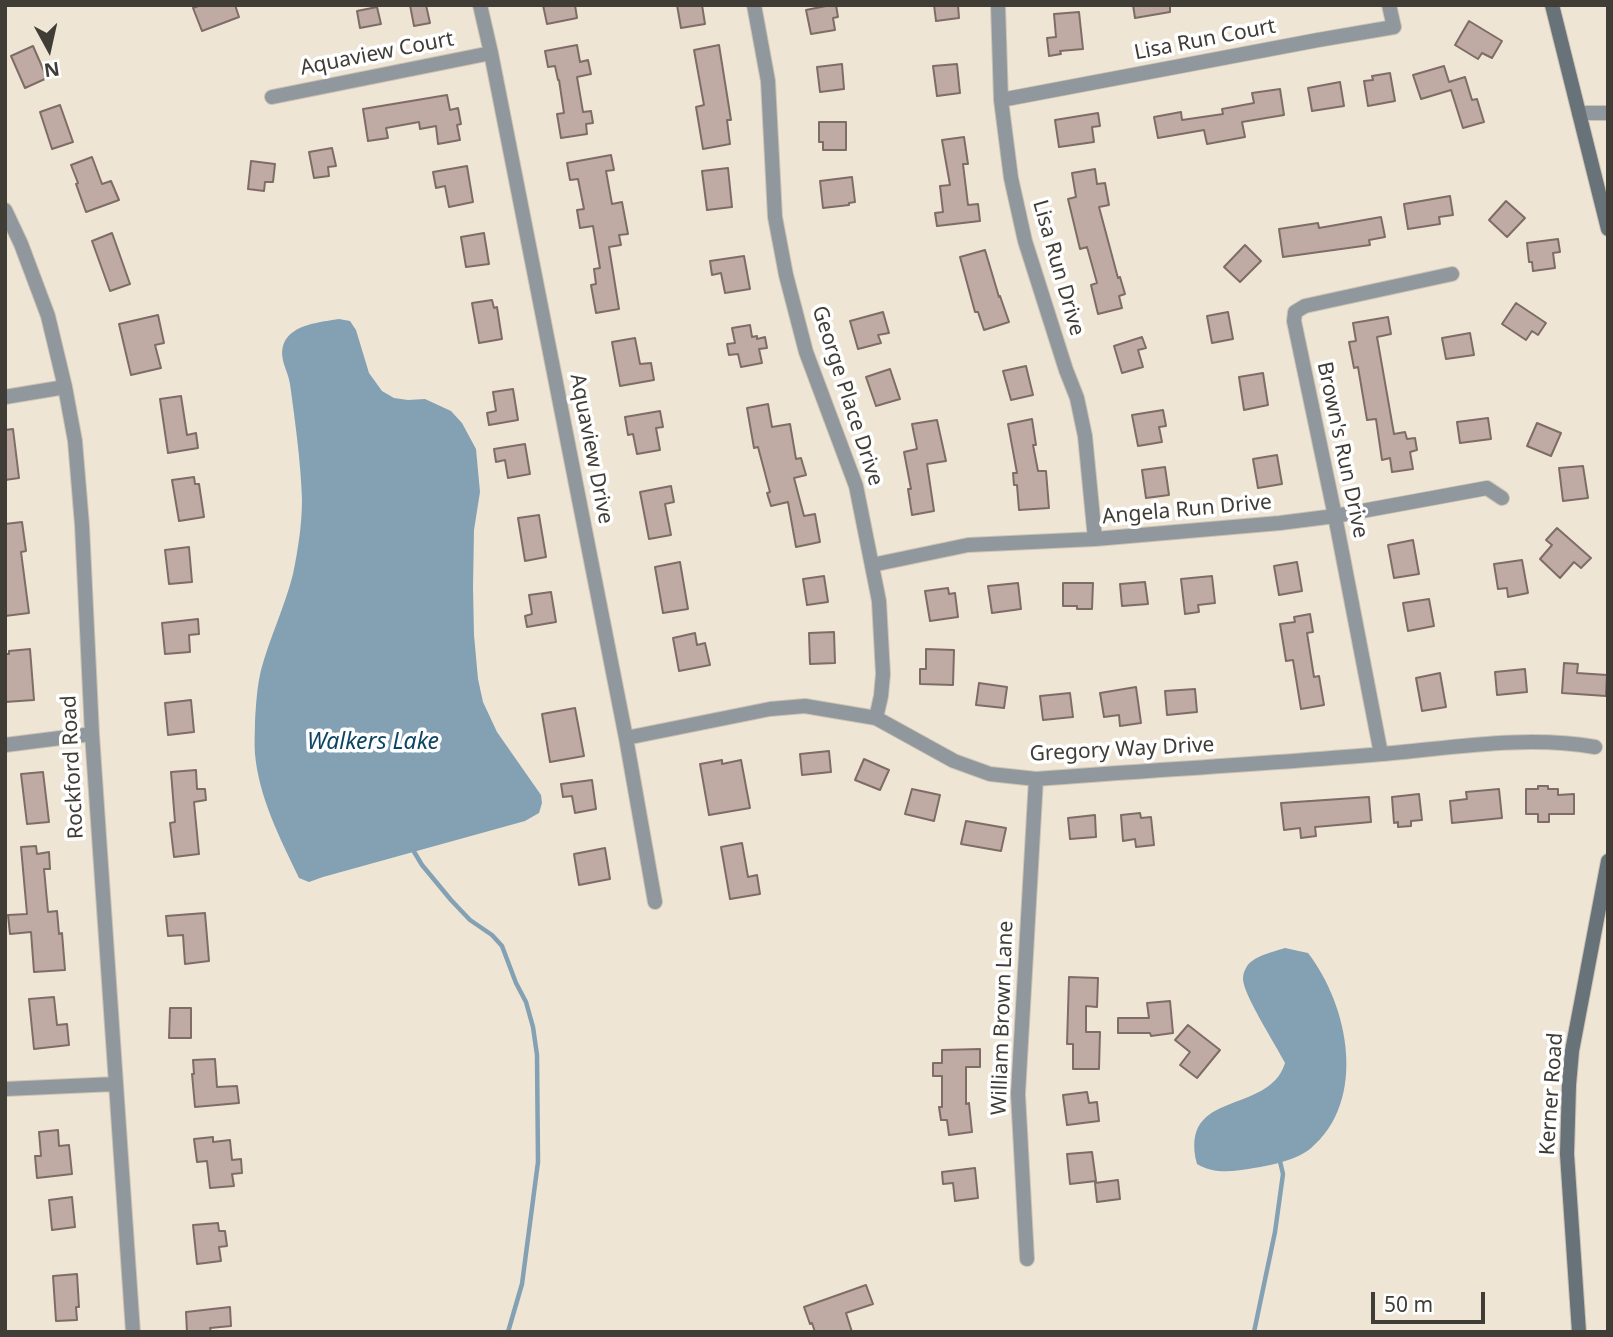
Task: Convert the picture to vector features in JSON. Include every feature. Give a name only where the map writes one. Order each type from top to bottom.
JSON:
[{"type":"street","name":"Aquaview Drive","points":[[480,5],[626,738],[655,902]]},
{"type":"street","name":"George Place Drive","points":[[754,5],[768,82],[775,217],[786,275],[806,352],[856,486],[879,601],[883,674],[876,718]]},
{"type":"street","name":"Lisa Run Drive","points":[[998,5],[1001,100],[1011,178],[1025,241],[1077,398],[1085,436],[1095,540]]},
{"type":"street","name":"Lisa Run Court","points":[[1001,100],[1394,27],[1390,5]]},
{"type":"street","points":[[1552,5],[1608,229]]},
{"type":"street","name":"Aquaview Court","points":[[272,97],[491,53]]},
{"type":"street","points":[[1579,113],[1608,113]]},
{"type":"street","name":"Rockford Road","points":[[5,210],[48,316],[75,441],[133,1332]]},
{"type":"street","name":"Brown's Run Drive","points":[[1381,754],[1294,321],[1295,312],[1305,306],[1452,274]]},
{"type":"street","points":[[5,397],[65,387]]},
{"type":"street","name":"Angela Run Drive","points":[[872,565],[968,545],[1095,540],[1280,523],[1335,516],[1488,488],[1502,498]]},
{"type":"street","name":"Gregory Way Drive","points":[[626,738],[770,709],[805,706],[876,718],[954,761],[990,774],[1036,779],[1486,745],[1546,742],[1595,747]]},
{"type":"street","points":[[5,745],[92,734]]},
{"type":"street","name":"William Brown Lane","points":[[1027,1259],[1018,1094],[1036,779]]},
{"type":"street","name":"Kerner Road","points":[[1579,1332],[1567,1154],[1569,1085],[1572,1051],[1608,861]]},
{"type":"street","points":[[5,1089],[115,1084]]},
{"type":"water","name":"Walkers Lake","points":[[339,319],[350,321],[356,330],[369,373],[382,391],[394,398],[425,399],[451,411],[462,423],[476,449],[480,492],[474,530],[473,587],[478,679],[483,702],[497,732],[541,795],[542,803],[539,813],[525,821],[309,882],[299,878],[266,802],[257,770],[255,722],[261,670],[293,574],[301,518],[298,442],[282,348],[288,337],[300,328]]},
{"type":"water","points":[[1285,948],[1308,953],[1334,999],[1346,1053],[1346,1080],[1340,1106],[1328,1129],[1310,1149],[1298,1156],[1276,1164],[1239,1170],[1218,1171],[1204,1167],[1197,1164],[1195,1140],[1200,1124],[1212,1113],[1262,1090],[1276,1079],[1285,1063],[1254,1008],[1243,979],[1245,969],[1253,960]]},
{"type":"building","points":[[201,5],[235,5],[239,17],[202,31],[193,8]]},
{"type":"building","points":[[410,5],[426,5],[430,23],[414,26]]},
{"type":"building","points":[[543,5],[575,5],[577,18],[547,24]]},
{"type":"building","points":[[677,5],[702,5],[705,24],[681,28]]},
{"type":"building","points":[[836,5],[838,17],[833,18],[835,30],[811,34],[806,10]]},
{"type":"building","points":[[934,5],[958,5],[959,18],[936,21]]},
{"type":"building","points":[[1133,5],[1170,5],[1170,12],[1135,18]]},
{"type":"building","points":[[377,7],[381,24],[360,28],[357,11]]},
{"type":"building","points":[[1079,12],[1083,49],[1060,51],[1061,54],[1049,56],[1047,38],[1056,37],[1054,14]]},
{"type":"building","points":[[1469,21],[1502,41],[1492,58],[1482,53],[1478,59],[1455,45]]},
{"type":"building","points":[[577,45],[580,62],[588,60],[591,74],[577,77],[583,112],[591,111],[593,123],[586,124],[587,134],[561,138],[557,114],[564,113],[559,80],[555,66],[548,67],[545,51]]},
{"type":"building","points":[[719,45],[731,120],[727,120],[730,144],[703,149],[696,107],[704,105],[694,50]]},
{"type":"building","points":[[33,46],[47,78],[25,88],[11,56]]},
{"type":"building","points":[[842,64],[844,89],[820,92],[817,67]]},
{"type":"building","points":[[957,64],[960,93],[937,96],[933,66]]},
{"type":"building","points":[[1444,66],[1449,82],[1465,77],[1472,100],[1477,99],[1484,122],[1463,128],[1451,90],[1421,99],[1413,75]]},
{"type":"building","points":[[1390,73],[1395,101],[1368,106],[1364,81],[1373,80],[1372,76]]},
{"type":"building","points":[[1340,82],[1344,106],[1312,111],[1308,88]]},
{"type":"building","points":[[1280,89],[1284,115],[1242,122],[1245,137],[1207,144],[1204,130],[1158,138],[1154,117],[1181,112],[1182,120],[1223,114],[1222,109],[1254,103],[1252,93]]},
{"type":"building","points":[[447,95],[450,110],[458,108],[460,140],[438,144],[436,126],[420,129],[419,122],[386,128],[388,138],[368,141],[363,109]]},
{"type":"building","points":[[60,105],[73,142],[52,149],[40,112]]},
{"type":"building","points":[[1098,113],[1100,126],[1092,127],[1094,142],[1059,147],[1055,120]]},
{"type":"building","points":[[819,122],[846,122],[846,150],[823,150],[823,142],[819,142]]},
{"type":"building","points":[[964,137],[968,164],[963,164],[968,205],[978,204],[980,221],[937,226],[935,213],[943,212],[940,186],[950,185],[942,140]]},
{"type":"building","points":[[332,148],[336,166],[328,167],[329,176],[314,178],[309,152]]},
{"type":"building","points":[[611,155],[614,170],[606,171],[612,204],[622,202],[628,234],[619,235],[621,245],[609,247],[619,309],[596,313],[591,285],[596,284],[594,269],[600,268],[593,226],[580,228],[577,210],[584,209],[578,179],[570,180],[567,163]]},
{"type":"building","points":[[92,157],[102,184],[111,181],[119,200],[86,212],[71,165]]},
{"type":"building","points":[[251,161],[275,164],[273,182],[265,182],[264,191],[248,189]]},
{"type":"building","points":[[467,166],[473,202],[449,207],[445,186],[436,188],[433,172]]},
{"type":"building","points":[[728,168],[732,207],[707,210],[702,171]]},
{"type":"building","points":[[1095,169],[1097,184],[1105,183],[1109,205],[1099,207],[1118,278],[1120,277],[1125,294],[1119,296],[1122,308],[1098,314],[1091,285],[1097,283],[1087,247],[1080,249],[1068,199],[1076,197],[1072,173]]},
{"type":"building","points":[[852,177],[855,202],[823,208],[820,181]]},
{"type":"building","points":[[1450,196],[1453,215],[1439,217],[1440,224],[1408,229],[1404,204]]},
{"type":"building","points":[[1506,201],[1525,218],[1507,237],[1489,220]]},
{"type":"building","points":[[1381,217],[1385,237],[1369,240],[1370,245],[1283,257],[1279,229],[1318,223],[1319,228]]},
{"type":"building","points":[[112,233],[130,284],[110,291],[92,241]]},
{"type":"building","points":[[484,233],[489,264],[466,267],[461,237]]},
{"type":"building","points":[[1558,239],[1560,252],[1553,253],[1555,268],[1533,271],[1527,243]]},
{"type":"building","points":[[1245,245],[1261,261],[1240,282],[1224,267]]},
{"type":"building","points":[[985,250],[1009,322],[984,330],[978,312],[975,312],[960,257]]},
{"type":"building","points":[[744,256],[750,289],[725,293],[721,273],[712,275],[710,261]]},
{"type":"building","points":[[492,300],[494,308],[497,307],[502,339],[479,343],[472,303]]},
{"type":"building","points":[[1516,303],[1546,323],[1538,335],[1532,331],[1526,340],[1502,324]]},
{"type":"building","points":[[883,312],[889,333],[878,335],[881,343],[858,349],[850,321]]},
{"type":"building","points":[[1228,312],[1233,339],[1212,343],[1207,316]]},
{"type":"building","points":[[158,315],[164,343],[155,345],[161,368],[131,375],[119,324]]},
{"type":"building","points":[[1388,317],[1391,334],[1377,337],[1394,434],[1405,432],[1407,439],[1415,438],[1417,450],[1410,452],[1413,469],[1392,472],[1390,458],[1382,460],[1376,419],[1367,420],[1358,367],[1354,368],[1349,342],[1356,341],[1353,323]]},
{"type":"building","points":[[750,325],[752,337],[765,337],[767,348],[759,349],[762,363],[741,367],[738,354],[729,355],[727,344],[735,343],[732,328]]},
{"type":"building","points":[[1470,333],[1474,355],[1446,359],[1442,338]]},
{"type":"building","points":[[1142,337],[1146,348],[1138,350],[1143,367],[1122,373],[1114,346]]},
{"type":"building","points":[[635,338],[640,364],[651,363],[654,380],[620,386],[612,342]]},
{"type":"building","points":[[1026,366],[1033,395],[1011,400],[1003,371]]},
{"type":"building","points":[[890,369],[900,399],[876,406],[866,377]]},
{"type":"building","points":[[1263,373],[1268,405],[1244,410],[1239,377]]},
{"type":"building","points":[[513,389],[518,420],[489,425],[487,413],[496,411],[493,392]]},
{"type":"building","points":[[181,396],[187,435],[196,433],[198,448],[168,453],[160,399]]},
{"type":"building","points":[[768,404],[772,427],[790,424],[796,459],[801,458],[806,475],[794,478],[804,516],[815,514],[820,542],[796,547],[788,502],[771,506],[758,447],[754,448],[747,408]]},
{"type":"building","points":[[1163,410],[1166,426],[1159,427],[1162,442],[1138,446],[1132,415]]},
{"type":"building","points":[[660,411],[663,427],[656,428],[660,450],[637,454],[633,434],[628,435],[625,417]]},
{"type":"building","points":[[1488,418],[1491,439],[1460,443],[1457,422]]},
{"type":"building","points":[[1032,419],[1038,471],[1046,471],[1049,508],[1019,510],[1013,473],[1017,473],[1008,424]]},
{"type":"building","points":[[937,420],[946,461],[927,464],[934,511],[912,515],[908,489],[911,489],[904,452],[917,449],[912,424]]},
{"type":"building","points":[[1537,423],[1561,433],[1551,456],[1527,446]]},
{"type":"building","points":[[13,429],[19,478],[5,480],[5,430]]},
{"type":"building","points":[[525,444],[530,474],[508,478],[505,460],[496,462],[494,449]]},
{"type":"building","points":[[1277,455],[1282,484],[1258,488],[1253,459]]},
{"type":"building","points":[[1583,466],[1588,498],[1563,501],[1559,468]]},
{"type":"building","points":[[1165,467],[1169,495],[1146,498],[1142,470]]},
{"type":"building","points":[[194,477],[195,484],[199,484],[204,517],[179,521],[172,480]]},
{"type":"building","points":[[671,486],[674,502],[665,504],[671,535],[649,539],[640,492]]},
{"type":"building","points":[[539,515],[546,557],[525,561],[518,518]]},
{"type":"building","points":[[22,522],[26,551],[21,552],[29,613],[5,616],[5,524]]},
{"type":"building","points":[[1557,528],[1591,558],[1581,568],[1574,562],[1560,578],[1540,559],[1552,545],[1546,540]]},
{"type":"building","points":[[1413,540],[1419,574],[1394,578],[1388,545]]},
{"type":"building","points":[[189,547],[192,582],[169,584],[165,550]]},
{"type":"building","points":[[1522,560],[1528,593],[1508,597],[1507,588],[1498,589],[1494,564]]},
{"type":"building","points":[[680,562],[688,609],[663,613],[655,567]]},
{"type":"building","points":[[1297,562],[1302,591],[1279,595],[1274,566]]},
{"type":"building","points":[[824,576],[828,602],[807,605],[803,579]]},
{"type":"building","points":[[1212,576],[1215,603],[1198,605],[1199,612],[1185,614],[1181,579]]},
{"type":"building","points":[[1145,582],[1148,604],[1122,606],[1120,584]]},
{"type":"building","points":[[1018,583],[1021,609],[992,613],[988,586]]},
{"type":"building","points":[[1063,583],[1093,583],[1092,609],[1063,606]]},
{"type":"building","points":[[948,588],[949,594],[955,593],[958,617],[930,621],[925,591]]},
{"type":"building","points":[[551,592],[556,622],[527,627],[525,616],[532,614],[529,595]]},
{"type":"building","points":[[1429,599],[1434,626],[1408,631],[1403,603]]},
{"type":"building","points":[[1310,614],[1313,632],[1307,633],[1314,677],[1319,676],[1324,705],[1301,709],[1293,660],[1286,661],[1280,624],[1295,622],[1294,617]]},
{"type":"building","points":[[198,619],[199,634],[189,635],[190,652],[165,654],[162,623]]},
{"type":"building","points":[[834,632],[835,663],[810,664],[809,633]]},
{"type":"building","points":[[695,633],[697,645],[705,643],[710,665],[679,671],[673,638]]},
{"type":"building","points":[[30,649],[34,700],[5,702],[5,654],[9,654],[9,651]]},
{"type":"building","points":[[926,649],[954,650],[953,685],[920,684],[920,669],[926,669]]},
{"type":"building","points":[[1564,663],[1578,664],[1577,673],[1607,675],[1606,696],[1562,693]]},
{"type":"building","points":[[1525,669],[1527,692],[1497,695],[1495,672]]},
{"type":"building","points":[[1440,673],[1446,707],[1422,711],[1416,678]]},
{"type":"building","points":[[979,683],[1007,687],[1004,708],[976,705]]},
{"type":"building","points":[[1136,687],[1141,723],[1120,726],[1119,715],[1104,717],[1100,693]]},
{"type":"building","points":[[1195,689],[1197,712],[1167,715],[1165,691]]},
{"type":"building","points":[[1070,693],[1073,717],[1043,720],[1040,696]]},
{"type":"building","points":[[191,700],[194,732],[168,735],[165,703]]},
{"type":"building","points":[[575,708],[584,756],[550,762],[542,714]]},
{"type":"building","points":[[829,751],[831,772],[802,775],[800,754]]},
{"type":"building","points":[[864,759],[889,770],[880,790],[855,780]]},
{"type":"building","points":[[722,760],[722,764],[741,760],[750,808],[709,815],[700,764]]},
{"type":"building","points":[[196,770],[197,789],[205,789],[206,800],[194,802],[199,854],[174,857],[170,823],[175,822],[171,772]]},
{"type":"building","points":[[43,772],[49,822],[27,824],[21,774]]},
{"type":"building","points":[[592,780],[596,809],[575,813],[572,796],[563,797],[561,784]]},
{"type":"building","points":[[1538,786],[1558,789],[1558,795],[1574,794],[1574,814],[1549,814],[1549,822],[1538,822],[1538,814],[1526,814],[1526,789],[1538,789]]},
{"type":"building","points":[[912,789],[940,795],[934,821],[905,814]]},
{"type":"building","points":[[1499,789],[1502,818],[1452,823],[1450,801],[1467,799],[1466,792]]},
{"type":"building","points":[[1419,794],[1422,820],[1411,821],[1411,826],[1398,827],[1398,822],[1394,823],[1392,797]]},
{"type":"building","points":[[1369,797],[1371,822],[1315,827],[1316,836],[1301,838],[1300,828],[1284,830],[1281,803]]},
{"type":"building","points":[[1140,813],[1141,818],[1151,817],[1154,845],[1136,847],[1135,839],[1123,841],[1121,815]]},
{"type":"building","points":[[1095,815],[1096,837],[1070,839],[1068,818]]},
{"type":"building","points":[[966,821],[1006,828],[1001,851],[961,844]]},
{"type":"building","points":[[742,843],[748,877],[757,875],[760,894],[730,899],[721,847]]},
{"type":"building","points":[[36,846],[37,854],[49,852],[50,869],[44,869],[48,912],[57,911],[65,970],[34,972],[31,932],[10,934],[8,915],[27,914],[21,847]]},
{"type":"building","points":[[605,848],[610,879],[579,885],[574,854]]},
{"type":"building","points":[[205,913],[209,961],[185,964],[183,935],[168,936],[166,916]]},
{"type":"building","points":[[1069,977],[1098,978],[1097,1007],[1086,1006],[1086,1032],[1100,1032],[1099,1069],[1073,1069],[1073,1044],[1067,1044]]},
{"type":"building","points":[[54,997],[57,1025],[67,1024],[69,1045],[34,1049],[29,999]]},
{"type":"building","points":[[1170,1001],[1173,1033],[1151,1036],[1150,1033],[1118,1033],[1118,1018],[1149,1018],[1147,1003]]},
{"type":"building","points":[[170,1008],[191,1008],[191,1038],[169,1038]]},
{"type":"building","points":[[1188,1025],[1220,1050],[1197,1078],[1180,1065],[1190,1052],[1175,1040]]},
{"type":"building","points":[[980,1049],[980,1067],[966,1067],[966,1104],[969,1103],[972,1132],[949,1135],[947,1120],[941,1120],[939,1107],[942,1107],[942,1076],[933,1076],[933,1063],[942,1063],[942,1050]]},
{"type":"building","points":[[215,1059],[217,1087],[237,1086],[239,1103],[195,1107],[193,1060]]},
{"type":"building","points":[[1087,1092],[1089,1103],[1097,1102],[1099,1121],[1067,1125],[1063,1095]]},
{"type":"building","points":[[58,1130],[59,1146],[69,1145],[72,1174],[37,1178],[35,1156],[41,1156],[39,1132]]},
{"type":"building","points":[[213,1137],[213,1142],[230,1140],[232,1160],[241,1159],[242,1173],[232,1174],[234,1186],[210,1188],[207,1161],[197,1162],[194,1139]]},
{"type":"building","points":[[1092,1152],[1096,1181],[1070,1184],[1067,1154]]},
{"type":"building","points":[[975,1168],[978,1198],[955,1201],[953,1183],[943,1184],[942,1172]]},
{"type":"building","points":[[1118,1180],[1120,1199],[1097,1202],[1095,1183]]},
{"type":"building","points":[[72,1197],[75,1227],[52,1230],[49,1200]]},
{"type":"building","points":[[218,1223],[219,1231],[225,1231],[227,1246],[219,1247],[221,1261],[197,1264],[193,1225]]},
{"type":"building","points":[[77,1274],[77,1320],[56,1321],[53,1276]]},
{"type":"building","points":[[866,1285],[873,1304],[846,1313],[852,1332],[815,1332],[804,1307]]},
{"type":"building","points":[[230,1307],[231,1326],[210,1328],[211,1332],[187,1332],[186,1312]]},
{"type":"waterway","points":[[413,850],[451,900],[470,920],[492,935],[502,946],[526,1002],[533,1027],[537,1055],[538,1162],[522,1284],[508,1332]]},
{"type":"waterway","points":[[1254,1332],[1275,1232],[1283,1174],[1279,1157]]}]
